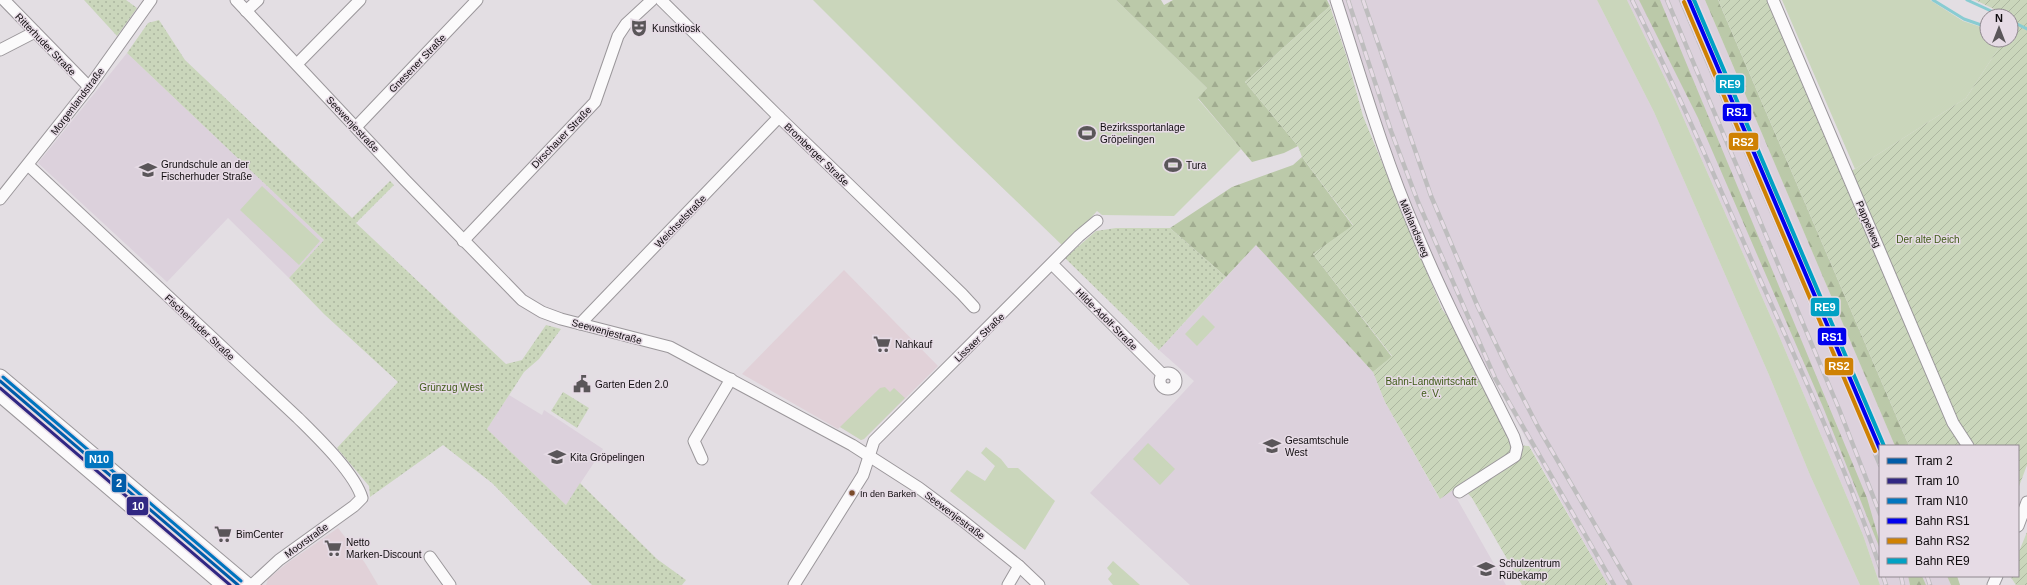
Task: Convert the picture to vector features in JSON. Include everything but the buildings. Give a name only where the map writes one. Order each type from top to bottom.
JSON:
[{"type":"main road","points":[[0,377],[247,585]]},
{"type":"main road","points":[[0,394],[224,585]]},
{"type":"street","name":"Ritterhuder Straße","points":[[4,0],[89,87]]},
{"type":"street","name":"Morgenlandstraße","points":[[0,200],[89,87],[151,0]]},
{"type":"street","name":"Seewenjestraße","points":[[236,0],[463,241],[522,300],[542,312],[580,324],[670,347],[852,445],[919,488],[1019,566],[1039,585]]},
{"type":"street","points":[[246,11],[258,0]]},
{"type":"street","points":[[297,64],[360,0]]},
{"type":"street","name":"Gnesener Straße","points":[[356,127],[477,0]]},
{"type":"street","name":"Dirschauer Straße","points":[[463,241],[595,102],[618,36],[626,24],[652,0]]},
{"type":"street","name":"Bromberger Straße","points":[[661,0],[974,307]]},
{"type":"street","name":"Mählandsweg","points":[[1336,0],[1368,102],[1409,217],[1447,301],[1514,437],[1517,447],[1515,456],[1459,492]]},
{"type":"street","name":"Pappelweg","points":[[1773,0],[1953,423],[1967,445]]},
{"type":"street","points":[[0,50],[35,32]]},
{"type":"street","name":"Weichselstraße","points":[[580,324],[779,117]]},
{"type":"street","name":"Fischerhuder Straße","points":[[28,165],[298,418],[321,441],[354,481],[362,498]]},
{"type":"street","name":"Lissaer Straße","points":[[869,457],[874,441],[880,434],[1079,236],[1097,221]]},
{"type":"street","name":"Hilde-Adolf-Straße","points":[[1052,264],[1162,374]]},
{"type":"street","points":[[702,459],[694,441],[731,379]]},
{"type":"street","points":[[794,585],[863,475],[869,457]]},
{"type":"street","name":"Moorstraße","points":[[252,585],[279,560],[354,506],[362,498]]},
{"type":"street","points":[[2019,522],[2023,506]]},
{"type":"street","points":[[430,557],[450,585]]},
{"type":"street","points":[[1008,585],[1019,566]]},
{"type":"shaded area","points":[[1341,0],[1597,0],[1654,112],[1769,375],[1810,475],[1860,585],[1608,585],[1452,306],[1405,196]]},
{"type":"shaded area","points":[[1627,0],[1705,0],[1895,445],[1879,445],[1879,577],[1908,577],[1910,585],[1880,585],[1863,535],[1777,331],[1675,99]]},
{"type":"shaded area","name":"Grundschule an der Fischerhuder Straße","points":[[127,53],[324,240],[289,278],[228,218],[167,282],[38,163]]},
{"type":"shaded area","name":"Gesamtschule West","points":[[1256,245],[1373,372],[1385,402],[1439,498],[1452,490],[1506,585],[1190,585],[1090,493],[1194,381],[1159,350]]},
{"type":"shaded area","points":[[844,270],[938,366],[864,439],[861,440],[840,427],[838,429],[742,374]]},
{"type":"shaded area","name":"Kita Gröpelingen","points":[[509,395],[542,415],[544,410],[603,449],[566,505],[487,429]]},
{"type":"shaded area","points":[[338,528],[365,563],[378,585],[266,585],[268,579],[286,564]]},
{"type":"shaded area","points":[[1922,577],[1947,577],[1951,585],[1926,585]]},
{"type":"green space","points":[[84,0],[126,0],[137,8],[117,36]]},
{"type":"green space","name":"Bezirkssportanlage Gröpelingen","points":[[813,0],[1116,0],[1207,88],[1198,99],[1241,149],[1174,216],[1102,215],[1097,211],[1064,247],[957,144]]},
{"type":"green space","points":[[1116,0],[1161,0],[1164,5],[1173,0],[1327,0],[1330,6],[1245,82],[1298,146],[1284,153],[1252,162],[1198,98],[1207,88]]},
{"type":"green space","points":[[1597,0],[1627,0],[1675,99],[1777,331],[1863,535],[1880,585],[1860,585],[1810,475],[1769,375],[1654,112]]},
{"type":"green space","points":[[1639,0],[1660,0],[1867,498],[1879,540],[1879,547],[1823,407],[1698,118]]},
{"type":"green space","points":[[1705,0],[1718,0],[1909,445],[1895,445]]},
{"type":"green space","name":"Der alte Deich","points":[[1718,0],[1767,0],[1842,175],[1855,169],[1966,98],[1999,48],[2019,48],[2019,8],[1992,8],[1975,0],[2027,0],[2027,465],[2019,486],[2019,445],[1909,445]]},
{"type":"green space","points":[[1782,0],[1930,0],[1963,21],[1979,26],[1979,48],[1999,48],[1966,98],[1855,169]]},
{"type":"green space","name":"Bahn-Landwirtschaft e. V.","points":[[1330,6],[1347,58],[1363,116],[1442,309],[1457,330],[1513,445],[1529,446],[1608,585],[1522,585],[1472,498],[1460,485],[1440,499],[1385,402],[1373,372],[1392,356],[1313,254],[1353,225],[1302,157],[1298,146],[1245,82]]},
{"type":"green space","name":"Grünzug West","points":[[159,20],[185,60],[352,218],[390,181],[394,185],[356,223],[506,364],[522,360],[546,325],[561,329],[539,359],[524,372],[487,429],[566,505],[580,483],[657,559],[686,580],[682,585],[592,585],[492,483],[443,445],[370,497],[369,486],[337,448],[398,382],[324,314],[289,278],[324,240],[127,53],[148,23]]},
{"type":"green space","points":[[1302,157],[1353,226],[1313,254],[1392,357],[1373,372],[1256,245],[1226,277],[1170,228],[1232,187],[1293,165]]},
{"type":"green space","points":[[262,186],[320,241],[299,265],[240,210]]},
{"type":"green space","points":[[1116,228],[1170,228],[1226,277],[1159,350],[1065,258],[1096,231]]},
{"type":"green space","points":[[1203,315],[1215,327],[1197,346],[1185,334]]},
{"type":"green space","points":[[885,387],[890,392],[894,388],[905,398],[864,439],[861,440],[840,427],[880,388]]},
{"type":"green space","points":[[563,392],[589,408],[577,428],[551,411]]},
{"type":"green space","points":[[1148,443],[1175,469],[1160,485],[1133,459]]},
{"type":"green space","points":[[986,447],[1001,459],[1008,468],[1018,468],[1055,501],[1025,550],[950,491],[967,470],[985,481],[995,466],[981,453]]},
{"type":"green space","points":[[2027,532],[2027,585],[2016,585],[2011,577],[2019,577],[2019,552]]},
{"type":"green space","points":[[1113,561],[1140,585],[1113,585],[1108,579],[1112,574],[1107,568]]},
{"type":"green space","points":[[1908,577],[1922,577],[1926,585],[1910,585]]},
{"type":"green space","points":[[1947,577],[1957,577],[1960,585],[1951,585]]},
{"type":"waterway","points":[[1933,0],[1964,19],[1979,24]]},
{"type":"waterway","points":[[1967,0],[1984,8]]},
{"type":"waterway","points":[[2019,25],[2027,29]]},
{"type":"railway","points":[[1348,0],[1391,131],[1418,202],[1495,378],[1614,585]]},
{"type":"railway","points":[[1363,0],[1431,196],[1478,307],[1538,427],[1630,585]]},
{"type":"railway","points":[[1632,0],[1682,103],[1807,384],[1853,493],[1879,564]]},
{"type":"railway","points":[[1667,0],[1839,409],[1879,511]]},
{"type":"railway","points":[[1681,0],[1879,463]]},
{"type":"railway","points":[[1883,577],[1886,585]]},
{"type":"railway","points":[[1901,577],[1903,585]]},
{"type":"railway","points":[[1927,577],[1930,585]]},
{"type":"tram line","name":"N10","points":[[3,377],[241,581]]},
{"type":"tram line","name":"2","points":[[0,381],[238,585]]},
{"type":"tram line","name":"10","points":[[0,388],[230,585]]},
{"type":"rail line","name":"RS1","points":[[1689,0],[1879,447]]},
{"type":"rail line","name":"RE9","points":[[1694,0],[1884,445]]},
{"type":"rail line","name":"RS2","points":[[1684,2],[1875,451]]},
{"type":"place","name":"Kunstkiosk","points":[[639,28]]},
{"type":"place","name":"Bezirkssportanlage Gröpelingen","points":[[1087,133]]},
{"type":"place","name":"Tura","points":[[1173,165]]},
{"type":"place","name":"Grundschule an der Fischerhuder Straße","points":[[148,170]]},
{"type":"place","name":"Nahkauf","points":[[882,344]]},
{"type":"place","name":"Garten Eden 2.0","points":[[582,384]]},
{"type":"place","name":"Gesamtschule West","points":[[1272,446]]},
{"type":"place","name":"Kita Gröpelingen","points":[[557,457]]},
{"type":"place","name":"In den Barken","points":[[852,493]]},
{"type":"place","name":"BimCenter","points":[[223,534]]},
{"type":"place","name":"Netto Marken-Discount","points":[[333,548]]},
{"type":"place","name":"Schulzentrum Rübekamp","points":[[1486,569]]}]
